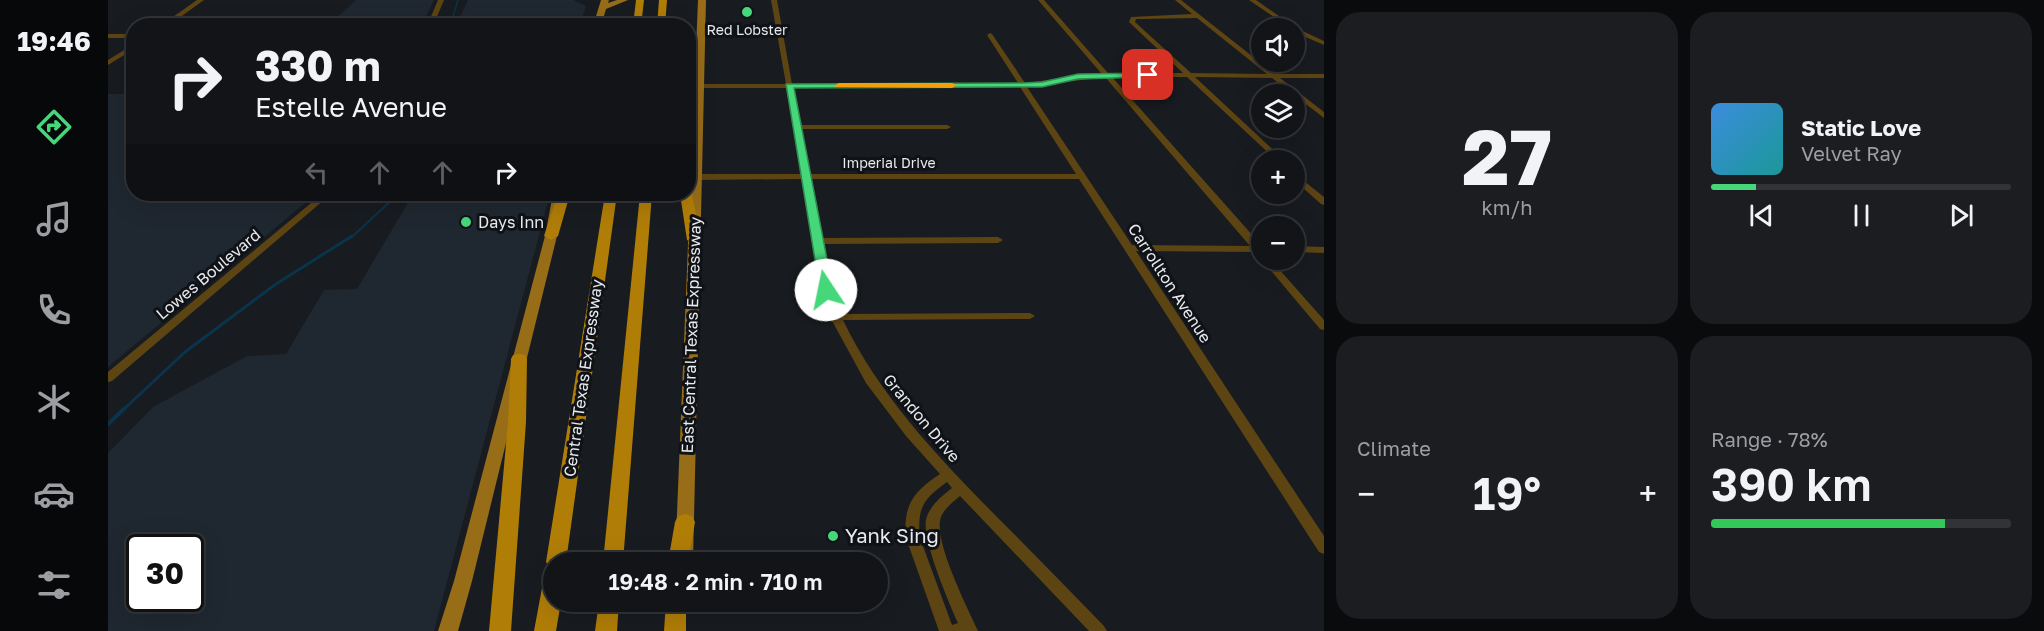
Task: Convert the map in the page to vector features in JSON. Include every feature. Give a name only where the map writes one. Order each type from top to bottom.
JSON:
[{"type":"highway","points":[[662,18],[663,0]]},
{"type":"highway","points":[[550,236],[562,201]]},
{"type":"highway","name":"Central Texas Expressway","points":[[557,552],[610,201]]},
{"type":"highway","points":[[614,552],[645,201]]},
{"type":"highway","points":[[687,201],[694,240]]},
{"type":"highway","points":[[500,631],[517,422],[519,359]]},
{"type":"highway","points":[[680,552],[685,522]]},
{"type":"highway","points":[[545,631],[548,612]]},
{"type":"highway","points":[[606,631],[608,612]]},
{"type":"highway","points":[[675,631],[676,612]]},
{"type":"main road","points":[[599,18],[603,3],[624,0]]},
{"type":"main road","name":"East Central Texas Expressway","points":[[696,198],[701,2]]},
{"type":"main road","points":[[448,631],[464,581],[558,201]]},
{"type":"main road","name":"East Central Texas Expressway","points":[[684,552],[696,201]]},
{"type":"main road","points":[[682,612],[682,631]]},
{"type":"street","points":[[175,18],[201,0]]},
{"type":"street","points":[[433,18],[441,0]]},
{"type":"street","name":"Grandon Drive","points":[[774,0],[826,290],[835,317],[850,349],[879,395],[920,447],[1099,631]]},
{"type":"street","points":[[1041,0],[1251,241]]},
{"type":"street","points":[[1178,0],[1324,116]]},
{"type":"street","points":[[1252,0],[1278,18]]},
{"type":"street","points":[[1199,16],[1133,18],[1132,22],[1269,150]]},
{"type":"street","points":[[1305,34],[1324,43]]},
{"type":"street","name":"Carrollton Avenue","points":[[990,35],[1324,548]]},
{"type":"street","points":[[108,36],[126,36]]},
{"type":"street","points":[[108,63],[126,51]]},
{"type":"street","points":[[700,86],[1042,85],[1078,77],[1106,75],[1324,76]]},
{"type":"street","points":[[797,127],[947,127]]},
{"type":"street","name":"Imperial Drive","points":[[697,177],[1081,176]]},
{"type":"street","points":[[1305,185],[1324,202]]},
{"type":"street","name":"Lowes Boulevard","points":[[108,378],[319,201]]},
{"type":"street","points":[[817,241],[998,240]]},
{"type":"street","points":[[1128,248],[1251,251]]},
{"type":"street","points":[[1305,249],[1324,250]]},
{"type":"street","points":[[1275,270],[1324,327]]},
{"type":"street","points":[[835,317],[1030,316]]},
{"type":"street","points":[[947,631],[918,553],[911,522],[913,506],[922,493],[948,475]]},
{"type":"street","points":[[961,488],[946,500],[933,521],[939,551],[964,630]]},
{"type":"street","points":[[918,553],[939,551]]},
{"type":"shaded area","points":[[356,0],[434,0],[425,18],[337,18]]},
{"type":"shaded area","points":[[468,0],[573,0],[586,6],[582,18],[459,18]]},
{"type":"shaded area","points":[[108,94],[126,94],[126,201],[308,201],[108,367]]},
{"type":"shaded area","points":[[409,201],[548,201],[434,631],[108,631],[108,453],[153,407],[247,356],[286,354],[324,290],[357,289]]},
{"type":"waterway","points":[[452,18],[458,0]]},
{"type":"waterway","points":[[351,238],[391,201]]},
{"type":"waterway","points":[[123,410],[185,352],[276,284],[352,236]]},
{"type":"waterway","points":[[108,424],[125,408]]},
{"type":"slow traffic","points":[[839,86],[952,85]]},
{"type":"place","name":"Red Lobster","points":[[747,12]]},
{"type":"place","name":"Days Inn","points":[[466,222]]},
{"type":"place","name":"Yank Sing","points":[[833,536]]},
{"type":"route","points":[[826,290],[789,86],[1042,85],[1078,77],[1148,75]]}]
